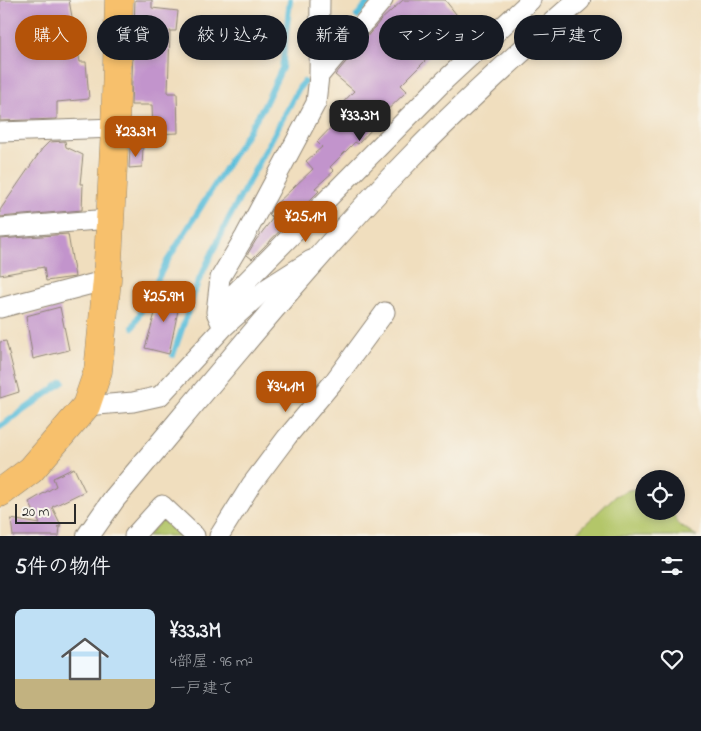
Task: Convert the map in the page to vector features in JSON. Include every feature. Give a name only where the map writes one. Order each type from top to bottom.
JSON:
[{"type":"main road","points":[[0,493],[31,470],[86,406],[98,371],[107,280],[119,0]]},
{"type":"street","points":[[219,320],[220,278],[245,236],[316,103],[319,76],[320,0]]},
{"type":"street","points":[[319,76],[383,0]]},
{"type":"street","points":[[86,406],[133,402],[160,396],[219,320],[444,81],[531,0]]},
{"type":"street","points":[[88,536],[114,499],[324,251],[411,156],[518,54],[579,0]]},
{"type":"street","points":[[0,132],[115,128]]},
{"type":"street","points":[[0,228],[109,219]]},
{"type":"street","points":[[219,320],[324,251]]},
{"type":"street","points":[[0,308],[107,280]]},
{"type":"street","points":[[220,536],[251,484],[287,437],[335,380],[385,312]]},
{"type":"street","points":[[134,536],[162,506],[194,536]]},
{"type":"green space","points":[[635,489],[635,520],[676,520],[678,524],[697,536],[573,536],[615,496]]},
{"type":"green space","points":[[162,520],[181,536],[147,536]]},
{"type":"building","points":[[0,0],[69,0],[72,15],[15,15],[15,60],[80,60],[80,62],[86,62],[89,99],[57,102],[57,119],[0,121]]},
{"type":"building","points":[[135,0],[152,0],[152,8],[178,11],[176,31],[170,31],[168,93],[177,93],[178,133],[153,134],[152,105],[131,105],[133,60],[169,60],[169,15],[134,15]]},
{"type":"building","points":[[403,0],[445,0],[457,15],[387,15]]},
{"type":"building","points":[[379,22],[379,60],[426,60],[401,85],[407,91],[370,127],[372,129],[358,144],[355,142],[330,167],[334,171],[315,188],[319,191],[252,259],[247,255],[273,218],[269,214],[274,206],[313,169],[306,161],[322,147],[317,142],[336,122],[330,116],[354,91],[335,75],[348,60],[369,60],[369,34]]},
{"type":"building","points":[[65,141],[66,147],[83,155],[80,184],[83,184],[82,210],[0,217],[0,210],[42,149],[49,142]]},
{"type":"building","points":[[130,148],[143,148],[142,167],[129,168]]},
{"type":"building","points":[[68,234],[75,277],[46,281],[44,267],[0,275],[0,239]]},
{"type":"building","points":[[162,289],[181,296],[169,354],[145,348]]},
{"type":"building","points":[[60,307],[69,350],[33,359],[26,316]]},
{"type":"building","points":[[6,341],[19,392],[0,398],[0,342]]},
{"type":"building","points":[[74,468],[85,491],[52,507],[61,525],[57,527],[60,527],[59,536],[13,536],[11,519],[40,524],[29,502],[56,486],[53,478]]},
{"type":"waterway","points":[[133,327],[166,263],[264,106],[282,68],[290,0]]},
{"type":"waterway","points":[[358,15],[370,0]]},
{"type":"waterway","points":[[173,355],[198,282],[228,220],[304,82]]},
{"type":"waterway","points":[[0,427],[63,382]]}]
